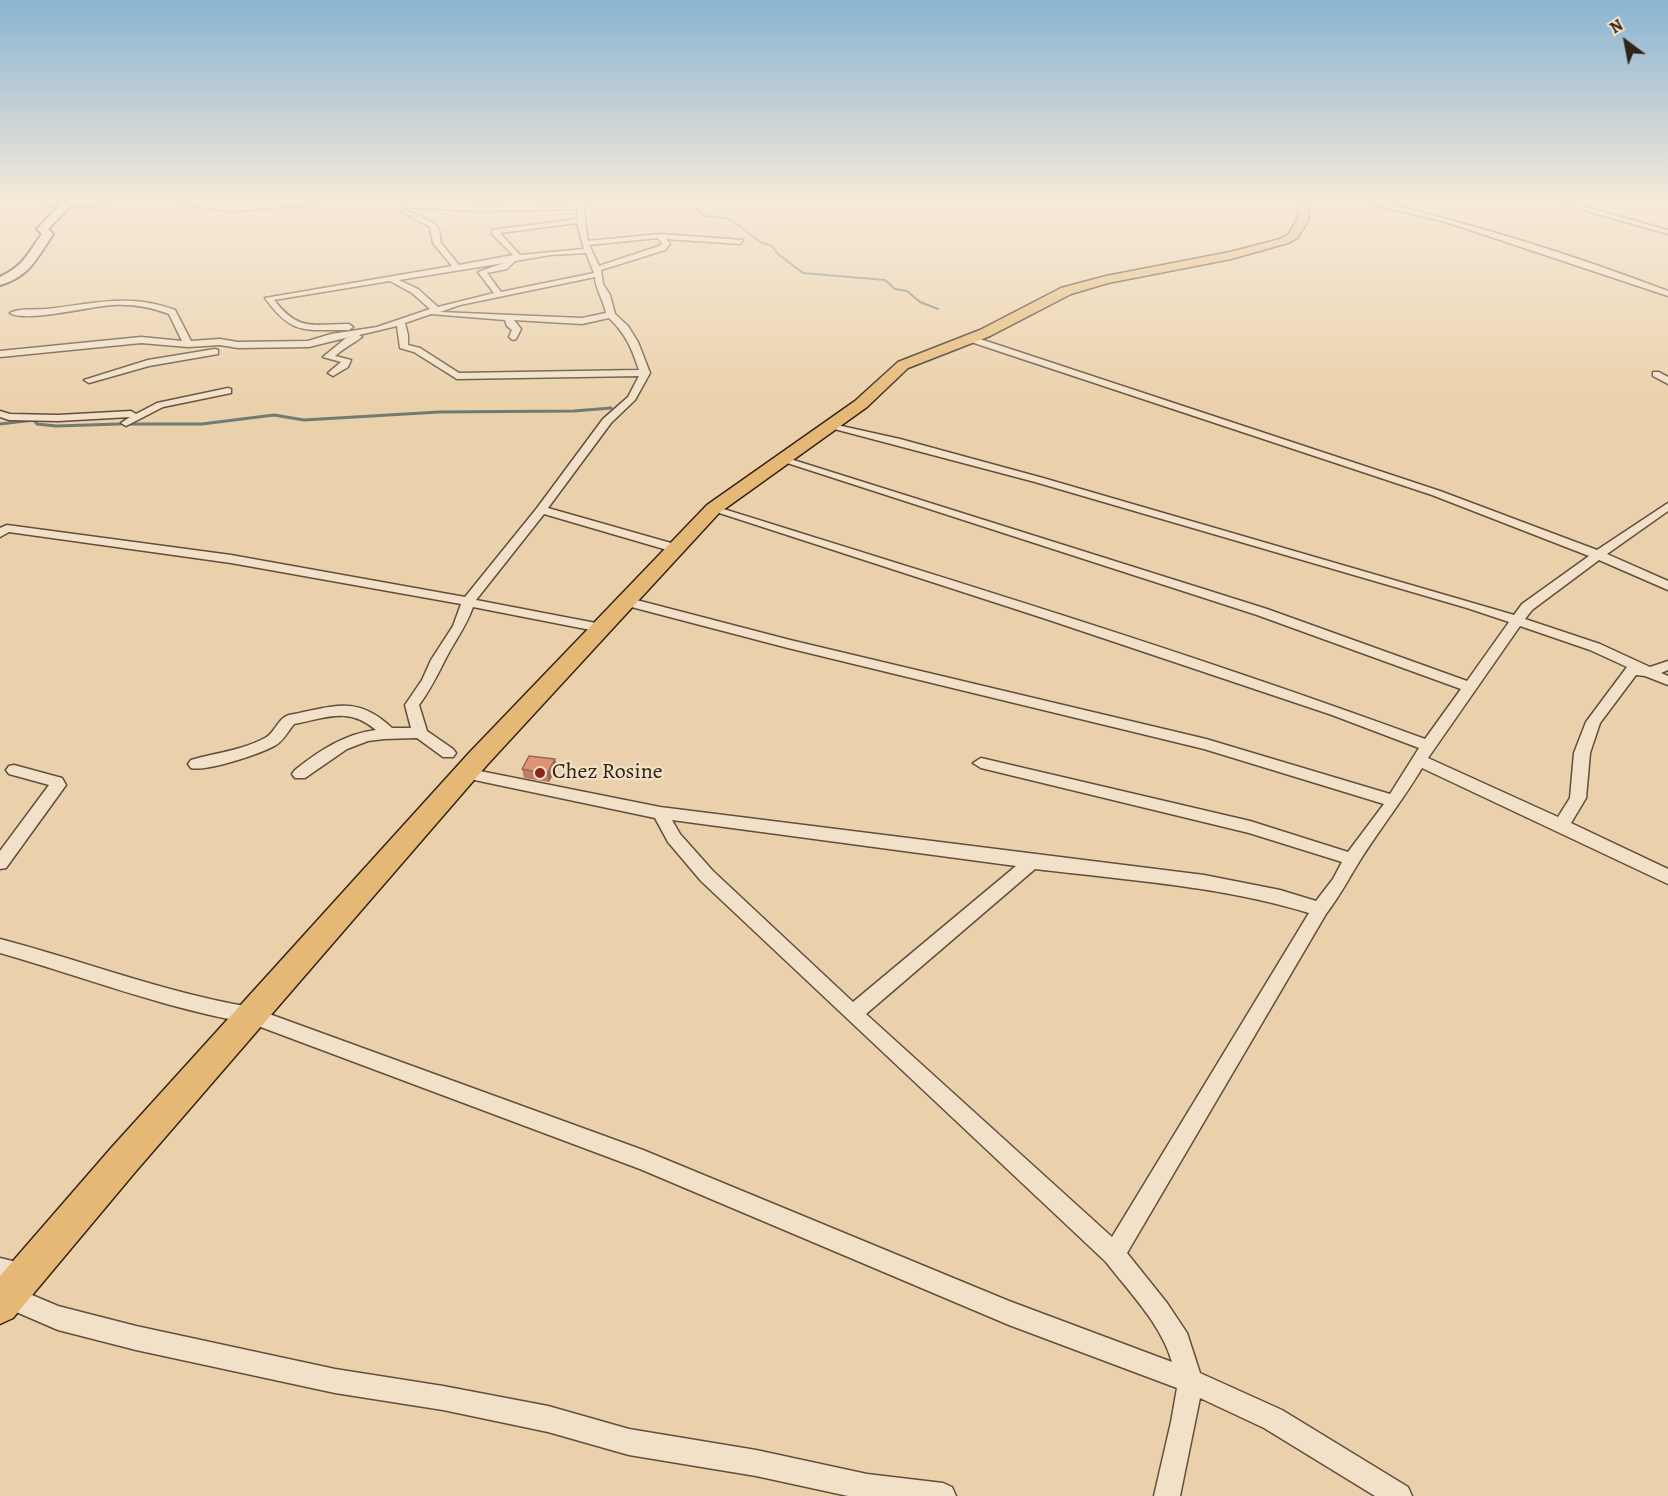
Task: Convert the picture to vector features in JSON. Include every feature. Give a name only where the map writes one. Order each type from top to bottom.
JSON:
[{"type":"main road","points":[[3,1300],[250,1015],[465,773],[713,509],[861,404],[903,365],[971,339],[1047,299],[1084,285],[1158,270]]},
{"type":"street","points":[[0,280],[20,270]]},
{"type":"street","points":[[378,329],[297,327],[278,312],[269,298],[446,270]]},
{"type":"street","points":[[492,270],[482,272],[499,294]]},
{"type":"street","points":[[420,733],[412,705],[429,681],[438,660],[460,626],[468,602],[542,510],[607,421],[632,398],[645,373],[634,342],[625,328],[611,315],[596,270]]},
{"type":"street","points":[[333,373],[345,365],[346,360],[328,357],[349,340],[378,329],[431,311],[499,294],[599,276],[613,270]]},
{"type":"street","points":[[1601,270],[1668,294]]},
{"type":"street","points":[[392,279],[415,291],[431,311],[509,318],[582,321],[611,315]]},
{"type":"street","points":[[14,313],[42,313],[108,303],[141,302],[172,312],[188,344]]},
{"type":"street","points":[[509,318],[510,324],[517,329],[513,337]]},
{"type":"street","points":[[400,321],[404,335],[403,346],[417,350],[457,376],[645,373]]},
{"type":"street","points":[[0,354],[158,340],[188,344],[220,342],[238,345],[309,344],[378,329]]},
{"type":"street","points":[[971,339],[1436,493],[1598,555],[1668,586]]},
{"type":"street","points":[[89,380],[168,359],[275,344]]},
{"type":"street","points":[[1656,374],[1668,381]]},
{"type":"street","points":[[0,414],[9,417],[128,418],[160,405],[228,391]]},
{"type":"street","points":[[828,426],[896,441],[1039,480],[1518,619],[1595,647],[1668,681]]},
{"type":"street","points":[[783,460],[1251,608],[1470,687]]},
{"type":"street","points":[[1114,1254],[1320,909],[1518,619],[1527,607],[1668,506]]},
{"type":"street","points":[[713,509],[1051,616],[1425,753],[1561,825],[1668,877]]},
{"type":"street","points":[[542,510],[674,548]]},
{"type":"street","points":[[0,533],[7,528],[183,551],[331,575],[600,628]]},
{"type":"street","points":[[625,601],[799,647],[1206,744],[1394,801]]},
{"type":"street","points":[[1561,825],[1578,798],[1582,753],[1593,722],[1632,670],[1650,672],[1668,665]]},
{"type":"street","points":[[196,765],[272,741],[289,720],[350,710],[369,717],[386,731]]},
{"type":"street","points":[[300,774],[327,752],[344,742],[386,731],[420,733],[448,753]]},
{"type":"street","points":[[981,763],[1250,827],[1352,859]]},
{"type":"street","points":[[0,863],[58,785],[57,782],[14,770]]},
{"type":"street","points":[[465,773],[660,813],[1032,862],[1204,882],[1280,897],[1320,909]]},
{"type":"street","points":[[660,813],[674,838],[707,876],[1114,1254],[1160,1311],[1178,1342],[1190,1381],[1184,1422],[1167,1496]]},
{"type":"street","points":[[853,1014],[1032,862]]},
{"type":"street","points":[[0,946],[59,962],[108,980],[203,1008],[250,1015],[643,1160],[1009,1313],[1190,1381],[1273,1419],[1399,1496]]},
{"type":"street","points":[[0,1269],[25,1274]]},
{"type":"street","points":[[3,1300],[58,1318],[136,1338],[335,1381],[443,1398],[548,1419],[629,1442],[756,1464],[867,1487],[943,1496]]},
{"type":"building","points":[[529,756],[555,759],[547,774],[522,769]]},
{"type":"waterway","points":[[799,270],[803,273],[885,280],[895,289],[907,291],[920,302],[938,309]]},
{"type":"waterway","points":[[129,424],[202,424],[274,415],[304,420],[439,412],[574,411],[611,408]]},
{"type":"waterway","points":[[0,424],[34,420],[37,424],[56,426],[120,424]]},
{"type":"place","name":"Chez Rosine","points":[[540,773]]}]
